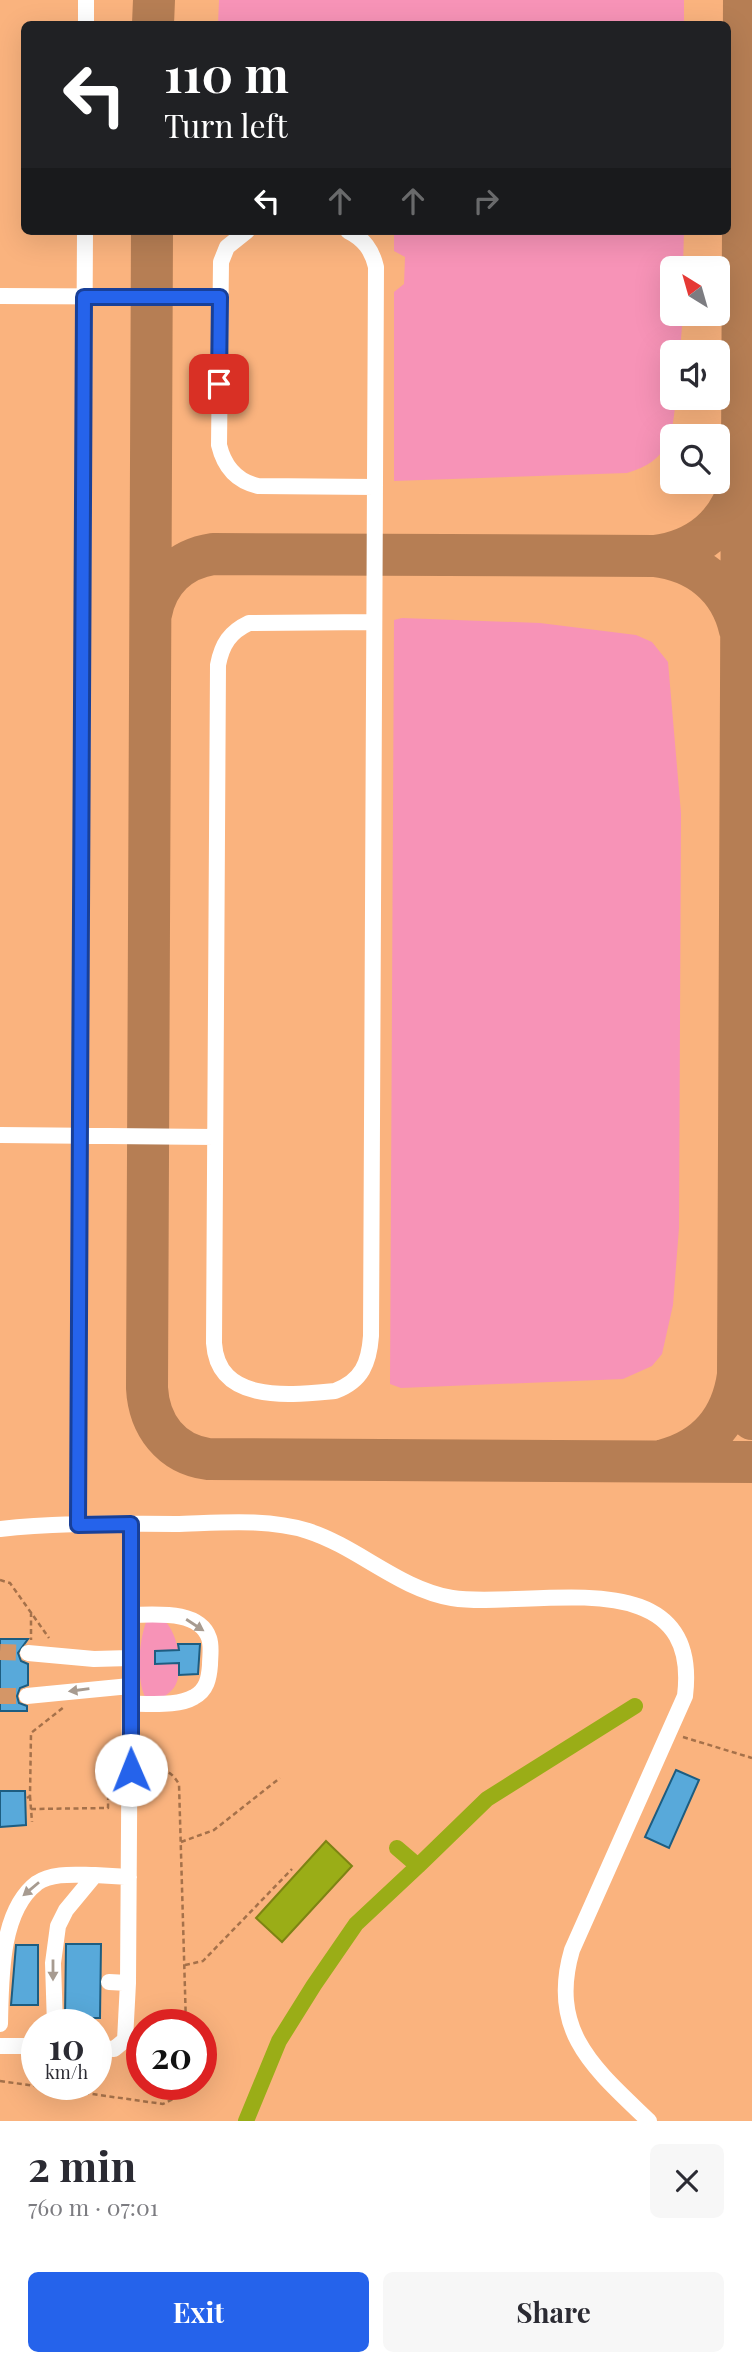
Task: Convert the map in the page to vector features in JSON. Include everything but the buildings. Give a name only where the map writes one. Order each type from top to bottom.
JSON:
[{"type":"lane","points":[[86,0],[86,21]]},
{"type":"lane","points":[[78,1525],[85,235]]},
{"type":"lane","points":[[241,235],[233,241],[221,262],[219,445],[230,470],[243,481],[258,486],[375,487]]},
{"type":"lane","points":[[356,235],[369,248],[376,267],[371,1336],[366,1366],[359,1377],[347,1387],[319,1392],[254,1392],[234,1383],[219,1365],[214,1343],[218,665],[222,646],[233,632],[257,622],[374,621]]},
{"type":"lane","points":[[0,296],[220,297]]},
{"type":"lane","points":[[0,1135],[215,1137]]},
{"type":"lane","points":[[0,1517],[23,1526]]},
{"type":"lane","points":[[112,2049],[125,2039],[128,1983],[131,1524]]},
{"type":"lane","points":[[0,1529],[23,1526],[131,1524],[289,1526],[326,1538],[424,1590],[451,1598],[605,1598],[641,1606],[670,1629],[684,1659],[685,1696],[572,1950],[564,1990],[571,2029],[581,2050],[601,2075],[649,2121]]},
{"type":"lane","points":[[130,1615],[162,1615],[191,1620],[208,1636],[210,1647],[209,1679],[204,1690],[195,1697],[183,1702],[130,1704]]},
{"type":"lane","points":[[28,1653],[94,1659],[130,1658]]},
{"type":"lane","points":[[27,1696],[130,1686]]},
{"type":"lane","points":[[54,2009],[53,1963],[58,1926],[66,1910],[95,1875]]},
{"type":"lane","points":[[0,2024],[2,1943],[21,1897],[38,1882],[58,1876],[129,1877]]},
{"type":"lane","points":[[109,1982],[128,1983]]},
{"type":"lane","points":[[0,2046],[21,2046]]},
{"type":"path","points":[[0,1580],[10,1583],[53,1644]]},
{"type":"path","points":[[670,1733],[752,1758]]},
{"type":"path","points":[[31,1809],[108,1808],[109,1745]]},
{"type":"path","points":[[148,1769],[172,1772],[179,1784],[186,2009]]},
{"type":"path","points":[[181,1842],[214,1830],[280,1778]]},
{"type":"path","points":[[30,1796],[32,1822]]},
{"type":"path","points":[[185,1965],[203,1961],[292,1869]]},
{"type":"path","points":[[0,2081],[126,2099]]},
{"type":"path","points":[[135,2100],[163,2104],[171,2100]]},
{"type":"shaded area","points":[[219,0],[684,0],[684,21],[218,21]]},
{"type":"shaded area","points":[[394,235],[684,235],[683,256],[660,256],[660,326],[682,326],[681,340],[660,340],[660,410],[675,410],[673,424],[660,424],[660,454],[641,468],[627,473],[394,481],[394,292],[404,284],[405,257],[394,251]]},
{"type":"shaded area","points":[[402,618],[540,623],[636,635],[652,642],[668,662],[681,813],[679,1228],[673,1305],[662,1354],[652,1366],[623,1379],[401,1388],[390,1384],[394,620]]},
{"type":"shaded area","points":[[165,1621],[176,1642],[179,1669],[175,1686],[160,1700],[145,1697],[140,1680],[140,1660],[146,1622]]},
{"type":"shaded area","points":[[326,1841],[352,1866],[282,1942],[256,1918]]},
{"type":"waterway","points":[[397,1848],[418,1866],[487,1799],[635,1706]]},
{"type":"waterway","points":[[246,2121],[279,2041],[314,1985],[356,1924],[418,1866]]},
{"type":"taxiway","points":[[153,21],[154,0]]},
{"type":"taxiway","points":[[744,0],[738,1375],[742,1397],[752,1419]]},
{"type":"taxiway","points":[[152,235],[147,1388],[157,1425],[164,1436],[183,1451],[208,1459],[752,1462]]},
{"type":"taxiway","points":[[654,556],[684,548],[709,533],[728,511],[740,482]]},
{"type":"taxiway","points":[[151,614],[159,591],[180,566],[213,554],[654,556],[684,563],[709,578],[728,601],[740,630]]},
{"type":"taxiway","points":[[664,1460],[693,1448],[715,1429],[730,1405],[738,1375]]},
{"type":"tunnel","points":[[0,1652],[28,1653]]},
{"type":"tunnel","points":[[0,1696],[27,1696]]},
{"type":"route","points":[[131,1770],[131,1524],[78,1525],[84,297],[220,297],[219,384]]}]
